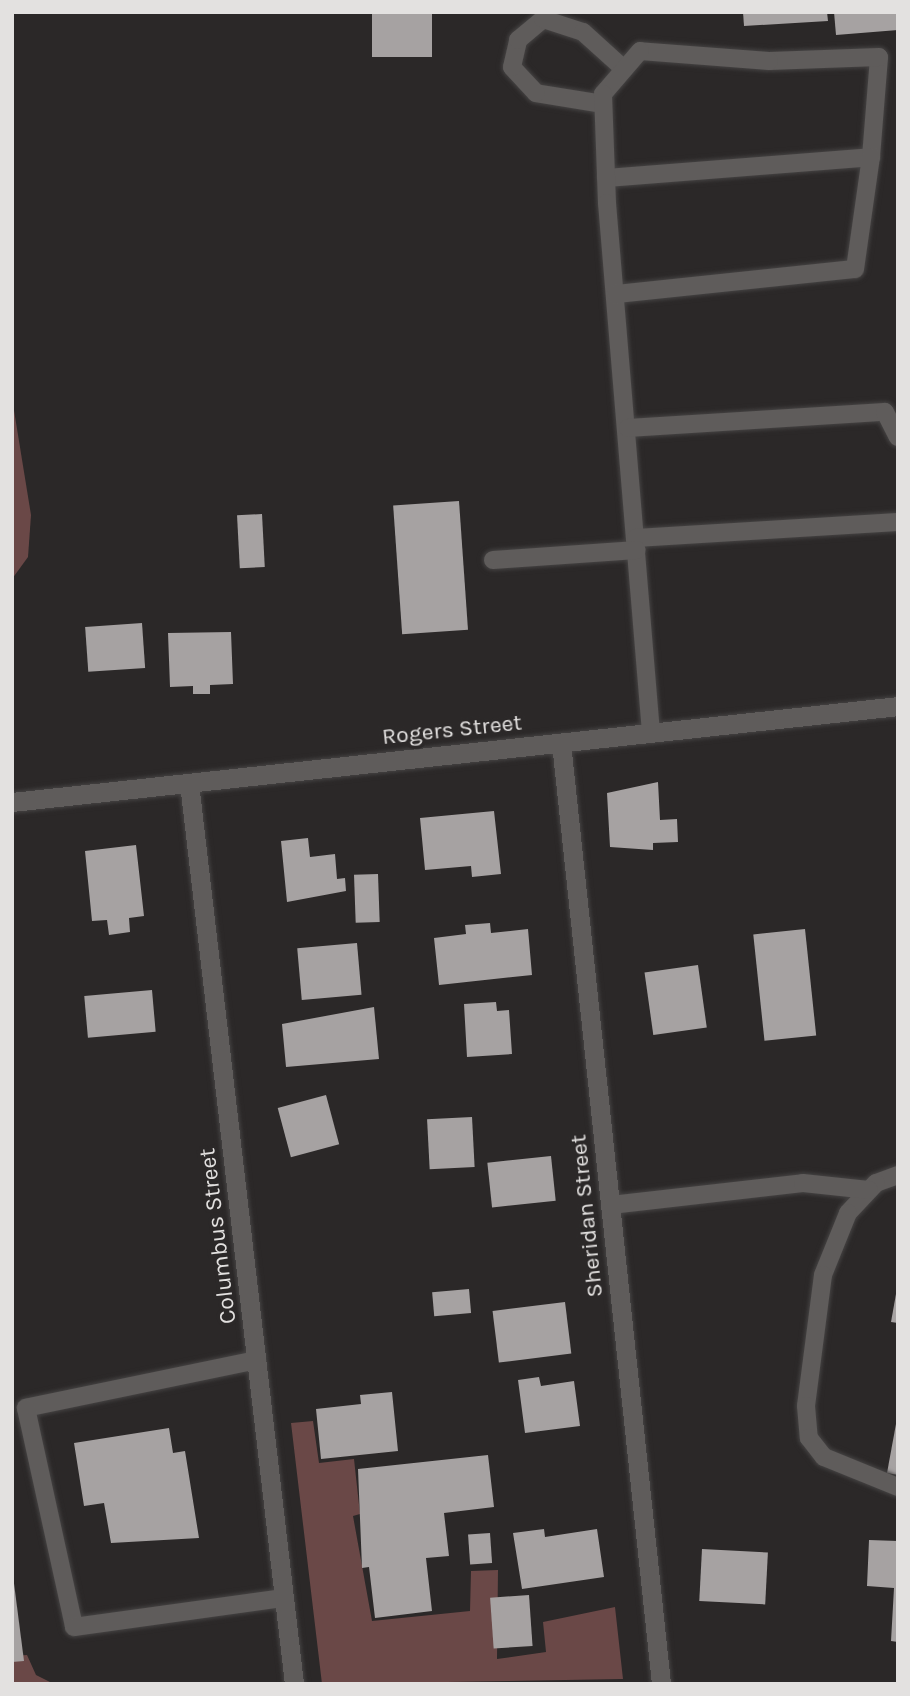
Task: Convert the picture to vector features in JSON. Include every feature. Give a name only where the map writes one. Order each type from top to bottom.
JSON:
[{"type":"street","name":"Rogers Street","points":[[12,802],[898,706]]},
{"type":"street","name":"Sheridan Street","points":[[561,743],[661,1684]]},
{"type":"street","name":"Columbus Street","points":[[189,783],[294,1684]]},
{"type":"lane","points":[[603,104],[536,93],[512,67],[518,40],[543,19],[553,18],[583,32],[624,69]]},
{"type":"lane","points":[[615,294],[855,270],[871,158],[879,57],[769,61],[640,51],[603,94],[606,178],[615,294],[628,428],[651,733]]},
{"type":"lane","points":[[606,178],[871,158]]},
{"type":"lane","points":[[628,428],[885,412],[898,437]]},
{"type":"lane","points":[[493,560],[636,544],[898,522]]},
{"type":"lane","points":[[898,1175],[869,1190],[848,1213],[822,1275],[806,1406],[808,1438],[824,1457],[898,1487]]},
{"type":"lane","points":[[611,1205],[803,1183],[869,1190]]},
{"type":"lane","points":[[257,1360],[26,1408],[74,1627],[284,1598]]},
{"type":"shaded area","points":[[12,398],[31,515],[28,557],[12,579]]},
{"type":"shaded area","points":[[313,1421],[319,1463],[354,1459],[360,1514],[353,1516],[372,1621],[470,1611],[471,1571],[498,1570],[497,1659],[546,1652],[543,1622],[615,1607],[623,1679],[322,1684],[291,1423]]},
{"type":"shaded area","points":[[27,1655],[36,1675],[54,1684],[12,1684],[12,1656]]},
{"type":"building","points":[[372,12],[432,12],[432,57],[372,57]]},
{"type":"building","points":[[743,12],[827,12],[828,21],[744,26]]},
{"type":"building","points":[[834,12],[898,12],[898,30],[836,35]]},
{"type":"building","points":[[459,501],[468,630],[402,634],[393,506]]},
{"type":"building","points":[[262,514],[265,567],[240,568],[237,515]]},
{"type":"building","points":[[142,623],[145,668],[88,672],[85,627]]},
{"type":"building","points":[[231,632],[233,684],[210,685],[210,694],[193,694],[193,686],[170,687],[168,633]]},
{"type":"building","points":[[658,782],[660,820],[677,819],[678,842],[653,843],[653,850],[610,847],[607,793]]},
{"type":"building","points":[[494,811],[501,874],[472,877],[471,866],[425,870],[420,818]]},
{"type":"building","points":[[308,838],[310,857],[335,854],[337,879],[345,878],[346,891],[287,902],[281,841]]},
{"type":"building","points":[[136,845],[144,916],[129,918],[130,932],[109,935],[107,920],[92,921],[85,851]]},
{"type":"building","points":[[378,874],[380,922],[356,923],[354,875]]},
{"type":"building","points":[[490,923],[491,933],[528,929],[532,975],[439,985],[434,938],[466,934],[465,925]]},
{"type":"building","points":[[805,929],[816,1035],[764,1041],[753,934]]},
{"type":"building","points":[[357,943],[362,995],[302,1000],[297,948]]},
{"type":"building","points":[[698,965],[707,1027],[653,1035],[645,973]]},
{"type":"building","points":[[152,990],[156,1032],[88,1038],[84,996]]},
{"type":"building","points":[[496,1002],[497,1011],[509,1010],[512,1054],[467,1057],[464,1004]]},
{"type":"building","points":[[374,1007],[379,1059],[286,1067],[282,1024]]},
{"type":"building","points":[[326,1095],[339,1144],[291,1157],[278,1108]]},
{"type":"building","points":[[472,1117],[475,1167],[430,1169],[427,1119]]},
{"type":"building","points":[[551,1156],[556,1201],[492,1207],[487,1163]]},
{"type":"building","points":[[469,1289],[471,1313],[434,1316],[432,1292]]},
{"type":"building","points":[[898,1294],[898,1323],[891,1322]]},
{"type":"building","points":[[565,1302],[571,1354],[499,1363],[493,1311]]},
{"type":"building","points":[[539,1377],[541,1386],[574,1381],[580,1426],[525,1433],[518,1380]]},
{"type":"building","points":[[392,1392],[398,1451],[321,1459],[316,1409],[361,1404],[360,1395]]},
{"type":"building","points":[[898,1424],[898,1475],[887,1473]]},
{"type":"building","points":[[169,1428],[173,1453],[185,1451],[199,1538],[111,1543],[104,1503],[84,1506],[74,1443]]},
{"type":"building","points":[[488,1455],[494,1507],[444,1513],[449,1556],[426,1558],[432,1611],[375,1618],[369,1567],[362,1568],[358,1469]]},
{"type":"building","points":[[544,1529],[545,1537],[597,1529],[604,1577],[522,1589],[513,1533]]},
{"type":"building","points":[[490,1533],[492,1563],[470,1564],[468,1535]]},
{"type":"building","points":[[869,1540],[898,1541],[898,1642],[891,1641],[894,1588],[867,1586]]},
{"type":"building","points":[[702,1549],[768,1552],[765,1604],[699,1601]]},
{"type":"building","points":[[12,1568],[24,1661],[12,1662]]},
{"type":"building","points":[[529,1595],[533,1646],[494,1649],[490,1598]]}]
